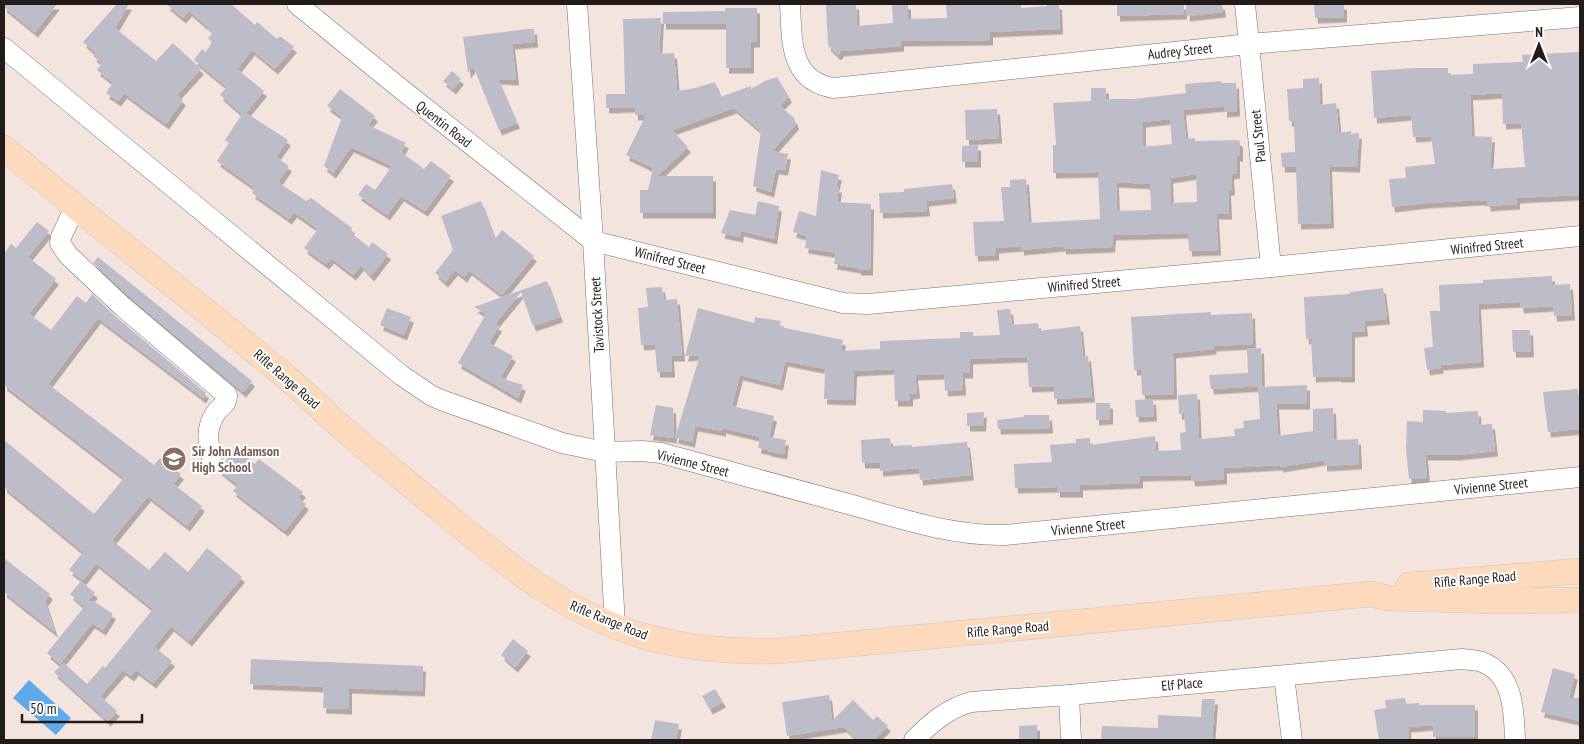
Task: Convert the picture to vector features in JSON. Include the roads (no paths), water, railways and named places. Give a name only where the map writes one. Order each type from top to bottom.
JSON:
[{"type":"main road","name":"Rifle Range Road","points":[[4,148],[75,208],[270,363],[348,433],[534,584],[557,599],[614,626],[645,636],[698,648],[777,651],[1371,594],[1388,598],[1580,600]]},
{"type":"main road","name":"Rifle Range Road","points":[[1371,594],[1385,586],[1580,571]]},
{"type":"street","name":"Quentin Road","points":[[297,4],[593,241]]},
{"type":"street","name":"Tavistock Street","points":[[577,4],[593,241],[614,626]]},
{"type":"street","name":"Audrey Street","points":[[790,4],[792,35],[795,56],[799,67],[814,82],[824,86],[844,88],[1249,44],[1580,17]]},
{"type":"street","name":"Paul Street","points":[[1245,4],[1271,267]]},
{"type":"street","points":[[4,48],[401,375],[432,396],[562,443],[605,452]]},
{"type":"street","points":[[75,208],[60,243],[68,256],[123,307],[227,395],[226,403],[216,413],[209,428],[208,441],[212,457]]},
{"type":"street","name":"Winifred Street","points":[[593,241],[826,300],[853,304],[1271,267],[1580,236]]},
{"type":"street","name":"Vivienne Street","points":[[605,452],[642,450],[661,453],[885,514],[957,532],[987,536],[1580,477]]},
{"type":"street","name":"Elf Place","points":[[914,740],[937,718],[971,702],[1069,695],[1462,659],[1480,661],[1493,667],[1501,675],[1508,686],[1511,699],[1515,740]]},
{"type":"street","points":[[1284,676],[1292,740]]},
{"type":"street","points":[[1069,695],[1071,740]]},
{"type":"water","points":[[29,680],[71,718],[56,735],[13,698]]},
{"type":"place","name":"Sir John Adamson High School","points":[[174,459]]}]
